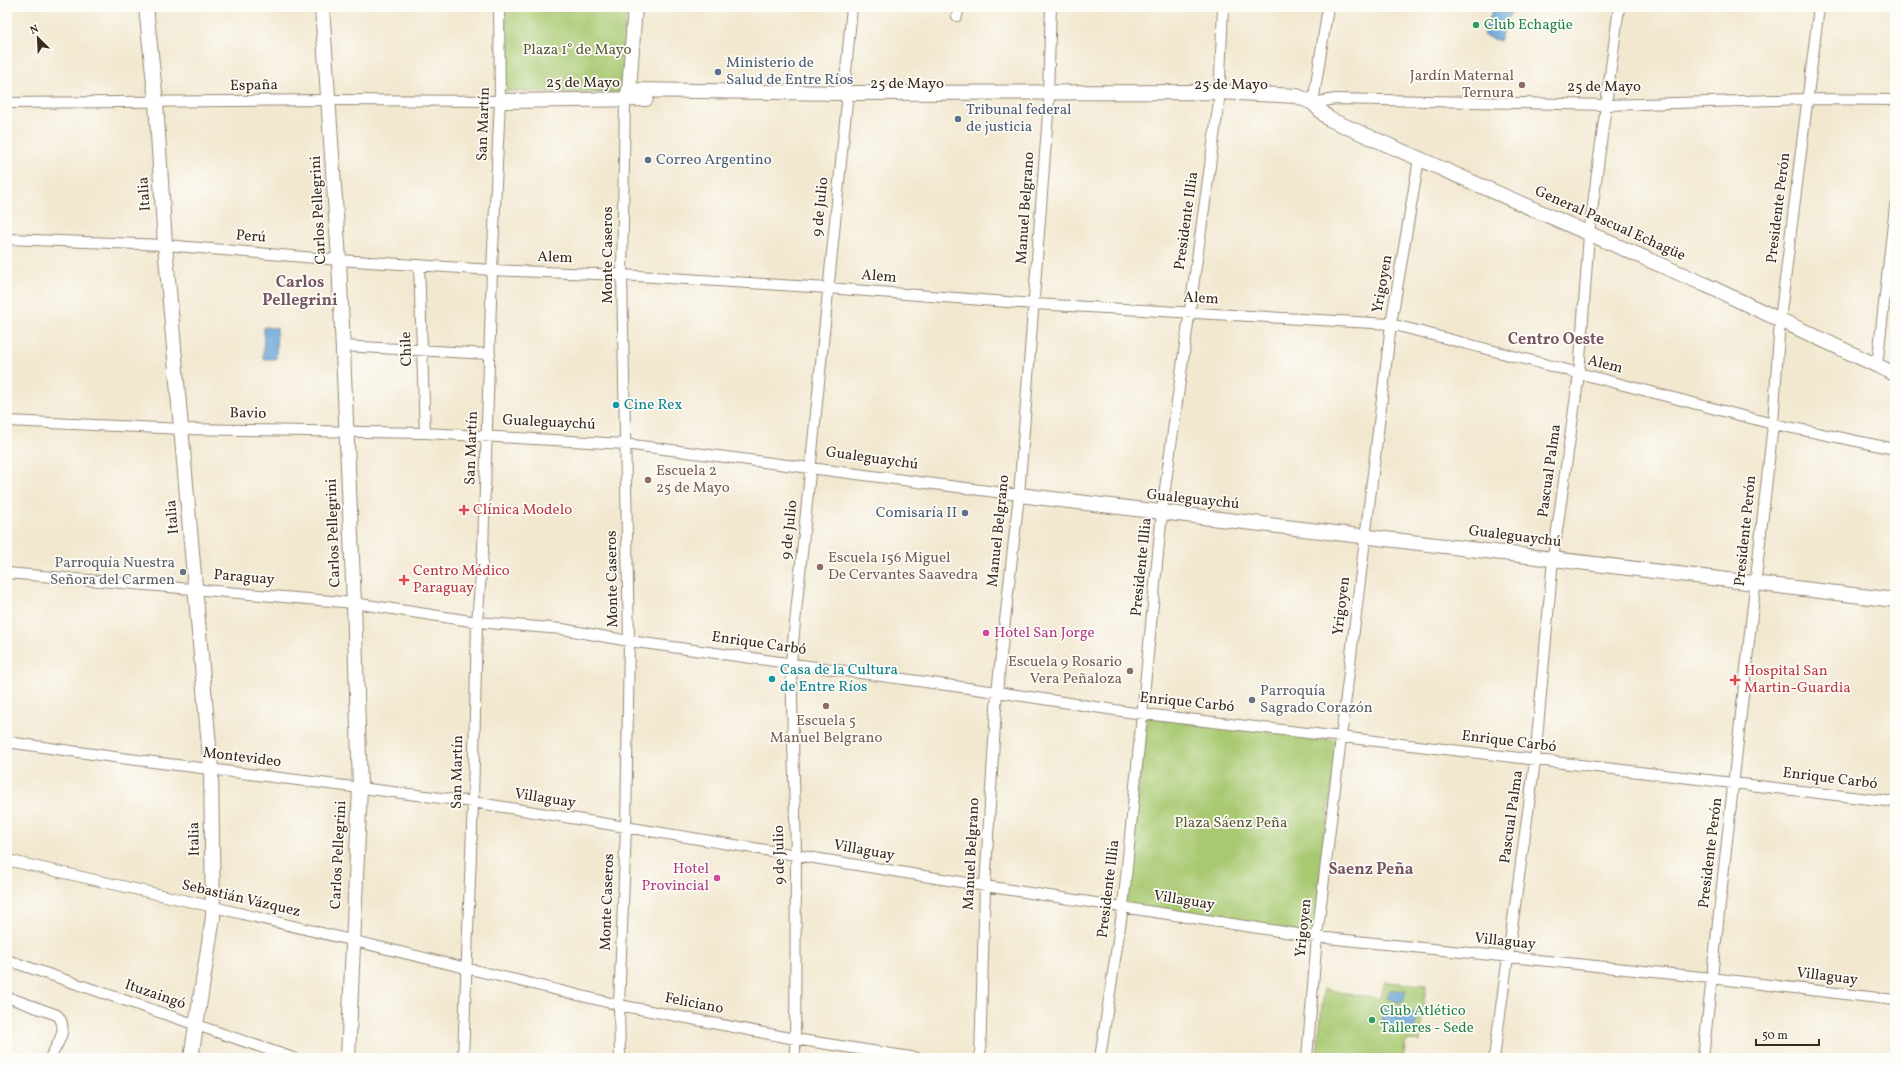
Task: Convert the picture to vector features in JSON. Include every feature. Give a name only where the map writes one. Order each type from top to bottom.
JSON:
[{"type":"street","name":"Italia","points":[[146,7],[156,102],[166,245],[211,769],[214,907],[190,1058]]},
{"type":"street","name":"Carlos Pellegrini","points":[[322,7],[339,260],[354,603],[360,787],[348,1058]]},
{"type":"street","name":"San Martín","points":[[463,1058],[468,968],[477,622],[483,550],[488,438],[492,270],[500,101],[499,7]]},
{"type":"street","points":[[627,95],[635,7]]},
{"type":"street","name":"9 de Julio","points":[[795,1058],[796,854],[791,663],[828,288],[852,7]]},
{"type":"street","name":"Manuel Belgrano","points":[[980,1058],[985,886],[997,692],[1019,495],[1049,97],[1051,7]]},
{"type":"street","name":"Presidente Illia","points":[[1100,1058],[1123,907],[1163,503],[1219,97],[1223,7]]},
{"type":"street","points":[[1313,103],[1328,7]]},
{"type":"street","name":"Pascual Palma","points":[[1494,1058],[1506,958],[1535,761],[1553,559],[1579,374],[1589,234],[1619,7]]},
{"type":"street","name":"Presidente Perón","points":[[1703,1058],[1773,424],[1780,320],[1819,7]]},
{"type":"street","name":"25 de Mayo","points":[[500,101],[627,95],[845,97],[1219,97],[1313,103],[1335,99],[1607,105],[1808,99],[1895,100]]},
{"type":"street","name":"Monte Caseros","points":[[620,1058],[619,1005],[626,828],[629,641],[622,275],[627,95]]},
{"type":"street","name":"España","points":[[7,103],[329,100],[500,101]]},
{"type":"street","name":"General Pascual Echagüe","points":[[1313,103],[1329,119],[1706,285],[1895,374]]},
{"type":"street","name":"Yrigoyen","points":[[1307,1058],[1317,937],[1391,324],[1419,158]]},
{"type":"street","points":[[1877,366],[1893,236],[1895,206]]},
{"type":"street","name":"Perú","points":[[7,239],[166,245],[339,260],[492,270]]},
{"type":"street","name":"Chile","points":[[419,265],[425,433]]},
{"type":"street","name":"Alem","points":[[492,270],[622,275],[828,288],[1034,304],[1391,324],[1773,424],[1895,449]]},
{"type":"street","points":[[343,346],[490,354]]},
{"type":"street","name":"Bavio","points":[[7,421],[182,429],[425,433],[488,438]]},
{"type":"street","name":"Gualeguaychú","points":[[488,438],[625,444],[1163,514],[1365,536],[1895,600]]},
{"type":"street","name":"Paraguay","points":[[7,573],[354,603],[477,622]]},
{"type":"street","name":"Enrique Carbó","points":[[477,622],[562,629],[629,641],[1142,713],[1342,736],[1535,761],[1895,802]]},
{"type":"street","name":"Montevideo","points":[[7,742],[473,802]]},
{"type":"street","name":"Villaguay","points":[[473,802],[985,886],[1317,937],[1506,958],[1711,978],[1895,1000]]},
{"type":"street","name":"Sebastián Vázquez","points":[[7,860],[214,907],[468,968]]},
{"type":"street","name":"Ituzaingó","points":[[7,960],[294,1058]]},
{"type":"street","name":"Feliciano","points":[[468,968],[619,1005],[795,1039],[917,1058]]},
{"type":"street","points":[[7,997],[57,1015],[64,1024],[63,1030],[50,1058]]},
{"type":"green space","name":"Plaza 1° de Mayo","points":[[506,7],[626,7],[622,93],[506,91]]},
{"type":"green space","name":"Plaza Sáenz Peña","points":[[1147,711],[1337,740],[1314,934],[1125,905]]},
{"type":"green space","name":"Club Atlético Talleres - Sede","points":[[1385,982],[1426,985],[1420,1042],[1406,1041],[1403,1058],[1336,1058],[1317,1053],[1324,989],[1379,999]]},
{"type":"water","points":[[1494,7],[1501,7],[1511,11],[1499,41],[1483,35]]},
{"type":"water","points":[[264,327],[277,328],[276,359],[263,359]]},
{"type":"water","points":[[1390,990],[1406,991],[1402,1003],[1387,998]]},
{"type":"water","points":[[1386,1005],[1418,1014],[1413,1033],[1381,1024]]},
{"type":"place","name":"Club Echagüe","points":[[1476,25]]},
{"type":"place","name":"Ministerio de Salud de Entre Ríos","points":[[718,72]]},
{"type":"place","name":"Jardín Maternal Ternura","points":[[1522,85]]},
{"type":"place","name":"Tribunal federal de justicia","points":[[958,119]]},
{"type":"place","name":"Correo Argentino","points":[[648,160]]},
{"type":"place","name":"Cine Rex","points":[[616,405]]},
{"type":"place","name":"Escuela 2 25 de Mayo","points":[[648,480]]},
{"type":"place","name":"Clínica Modelo","points":[[464,510]]},
{"type":"place","name":"Comisaría II","points":[[965,513]]},
{"type":"place","name":"Escuela 156 Miguel De Cervantes Saavedra","points":[[820,567]]},
{"type":"place","name":"Parroquía Nuestra Señora del Carmen","points":[[183,572]]},
{"type":"place","name":"Centro Médico Paraguay","points":[[404,580]]},
{"type":"place","name":"Hotel San Jorge","points":[[986,633]]},
{"type":"place","name":"Escuela 9 Rosario Vera Peñaloza","points":[[1130,671]]},
{"type":"place","name":"Casa de la Cultura de Entre Ríos","points":[[772,679]]},
{"type":"place","name":"Hospital San Martin-Guardia","points":[[1735,680]]},
{"type":"place","name":"Parroquía Sagrado Corazón","points":[[1252,700]]},
{"type":"place","name":"Escuela 5 Manuel Belgrano","points":[[826,706]]},
{"type":"place","name":"Hotel Provincial","points":[[717,878]]},
{"type":"place","name":"Club Atlético Talleres - Sede","points":[[1372,1020]]},
{"type":"district","name":"Carlos Pellegrini","points":[[300,292]]},
{"type":"district","name":"Centro Oeste","points":[[1556,340]]},
{"type":"district","name":"Saenz Peña","points":[[1371,870]]}]
